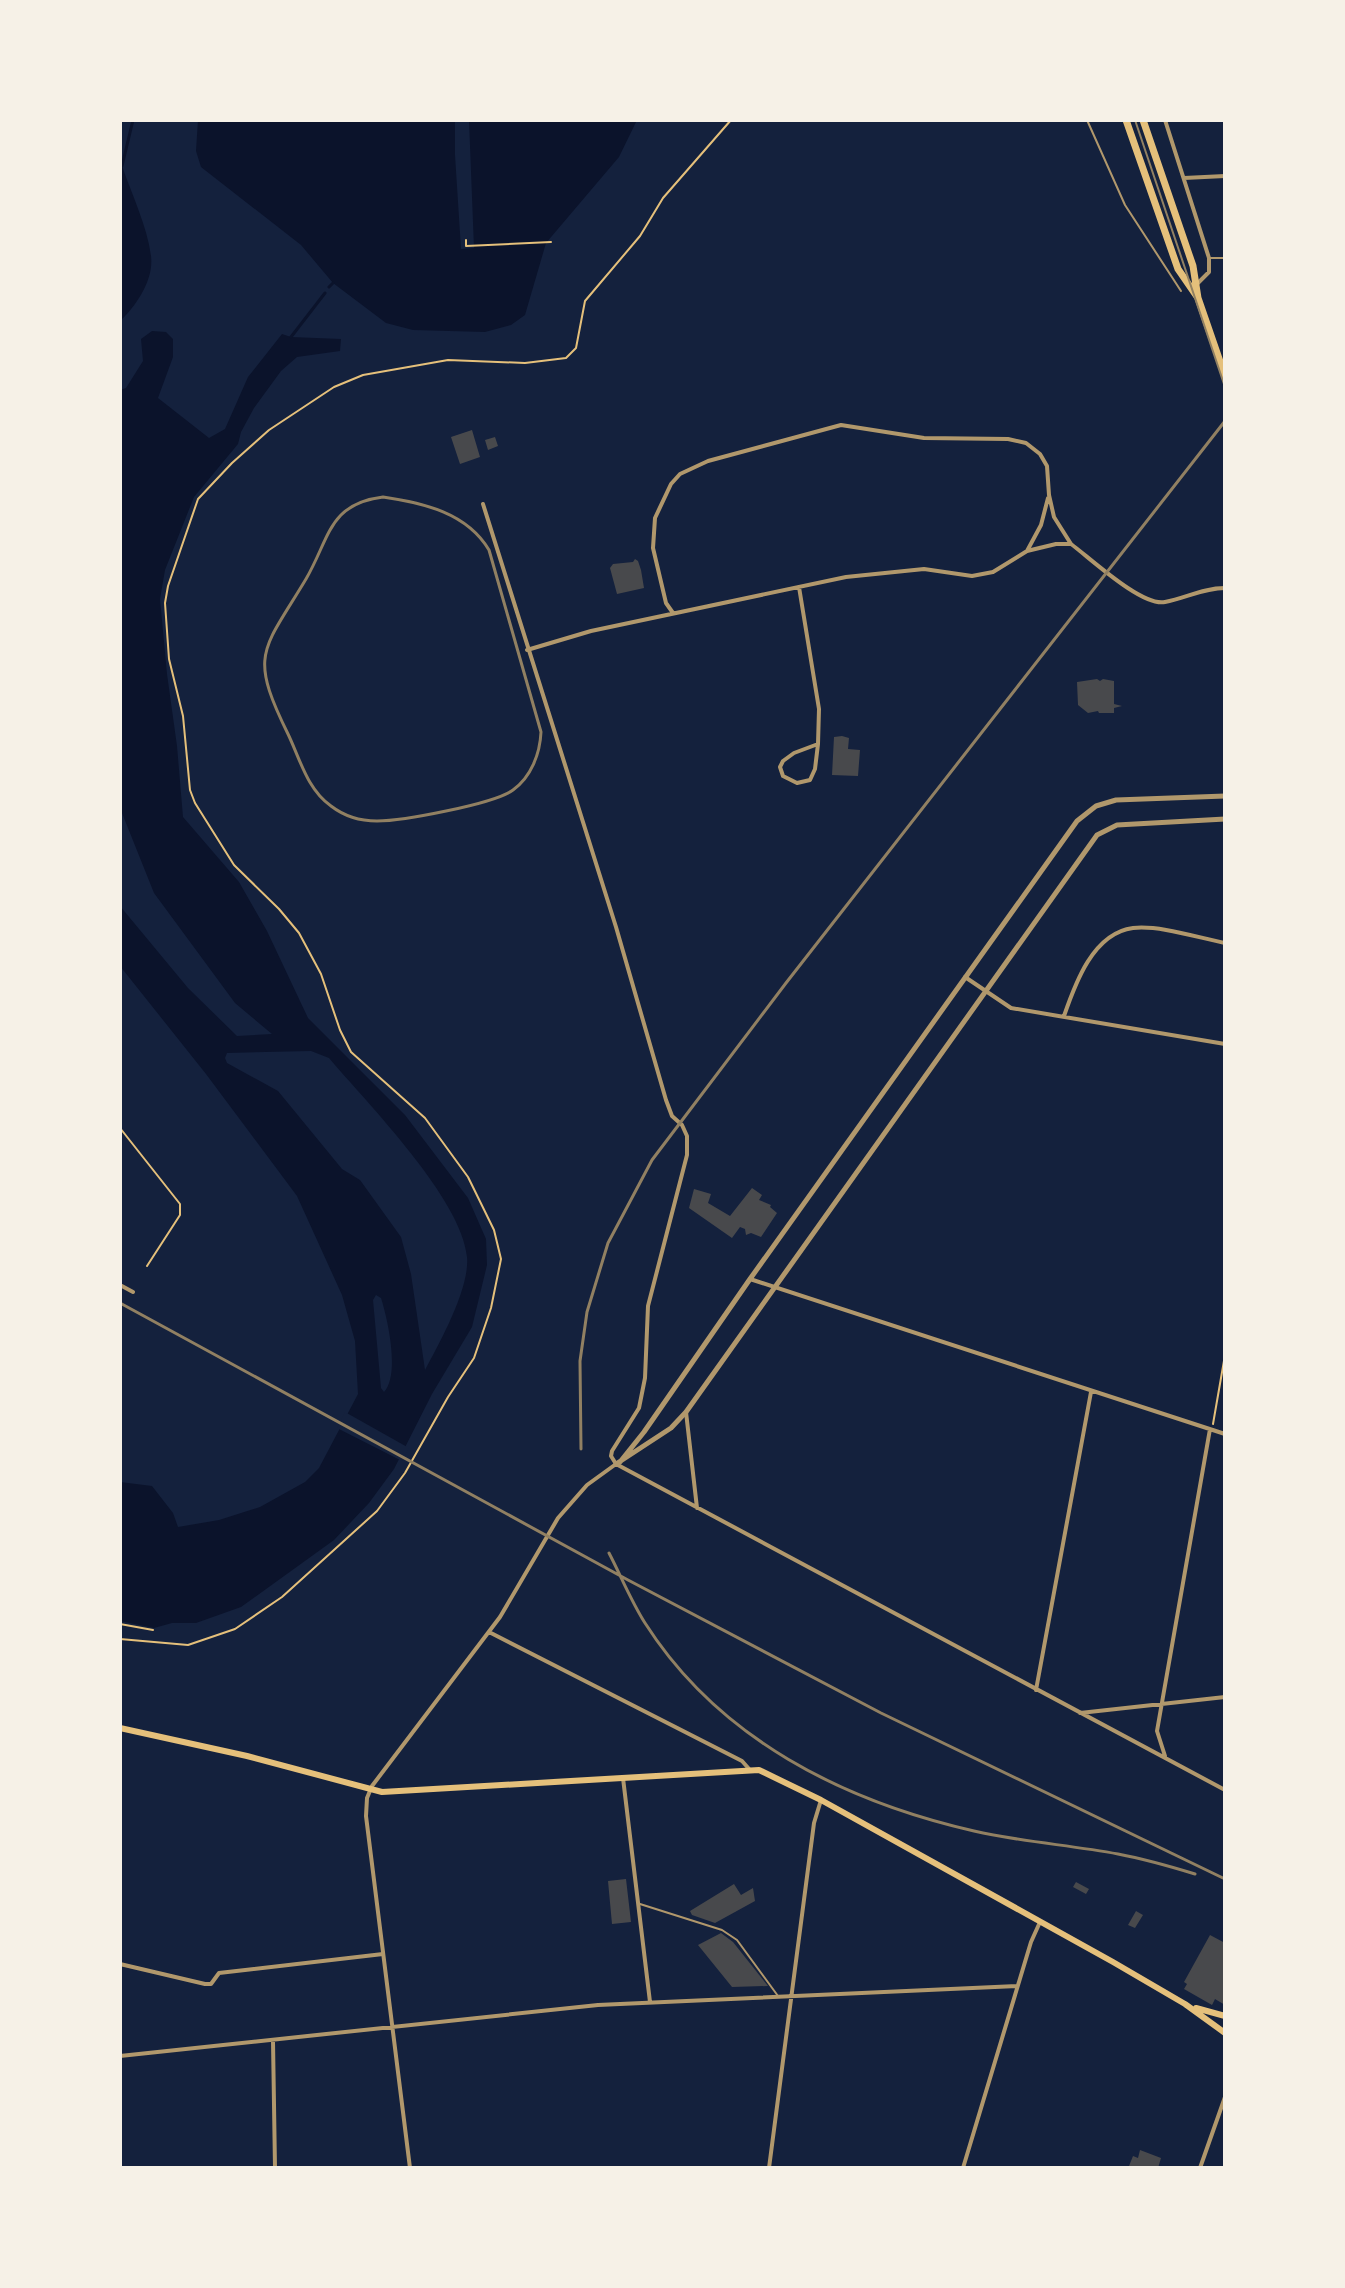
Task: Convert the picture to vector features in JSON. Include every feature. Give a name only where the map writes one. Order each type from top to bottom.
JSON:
[{"type":"main road","points":[[1126,120],[1178,269],[1198,298],[1225,376]]},
{"type":"main road","points":[[1143,120],[1193,266],[1189,288]]},
{"type":"main road","points":[[120,1728],[247,1756],[370,1790],[401,1792],[759,1770],[821,1800],[1040,1922],[1185,2004],[1225,2033]]},
{"type":"main road","points":[[1185,2004],[1225,2016]]},
{"type":"street","points":[[1165,120],[1209,258],[1209,272],[1189,288]]},
{"type":"street","points":[[1182,179],[1225,176]]},
{"type":"street","points":[[673,613],[666,603],[653,548],[655,518],[671,484],[680,474],[708,461],[841,425],[924,438],[1008,439],[1026,443],[1040,454],[1047,466],[1054,517],[1071,544],[1145,600],[1157,603],[1194,592],[1225,588]]},
{"type":"street","points":[[1027,551],[1041,525],[1049,495]]},
{"type":"street","points":[[483,504],[666,1100],[672,1116],[682,1125],[687,1136],[685,1164],[648,1306],[645,1378],[639,1408],[611,1456],[697,1508],[1225,1790]]},
{"type":"street","points":[[527,650],[591,631],[846,577],[924,569],[972,576],[993,572],[1027,551],[1071,544]]},
{"type":"street","points":[[799,587],[819,709],[818,744],[815,769],[810,780],[797,783],[783,776],[780,767],[783,761],[818,744]]},
{"type":"street","points":[[618,1463],[644,1432],[1077,821],[1091,809],[1116,800],[1225,796]]},
{"type":"street","points":[[410,2168],[366,1816],[370,1790],[489,1632],[558,1518],[587,1485],[671,1428],[686,1412],[1091,842],[1103,831],[1117,825],[1225,819]]},
{"type":"street","points":[[1064,1016],[1084,968],[1114,934],[1133,928],[1152,929],[1225,943]]},
{"type":"street","points":[[965,977],[1011,1008],[1225,1044]]},
{"type":"street","points":[[750,1279],[1225,1434]]},
{"type":"street","points":[[120,1285],[133,1292]]},
{"type":"street","points":[[1036,1690],[1091,1392]]},
{"type":"street","points":[[686,1412],[697,1508]]},
{"type":"street","points":[[1166,1757],[1157,1731],[1210,1429]]},
{"type":"street","points":[[489,1632],[742,1761],[750,1770]]},
{"type":"street","points":[[1079,1713],[1225,1697]]},
{"type":"street","points":[[623,1777],[650,2002]]},
{"type":"street","points":[[769,2168],[814,1823],[821,1800]]},
{"type":"street","points":[[963,2168],[1017,1986],[1040,1922]]},
{"type":"street","points":[[120,1964],[211,1984],[219,1973],[383,1954]]},
{"type":"street","points":[[120,2056],[598,2005],[1017,1986]]},
{"type":"street","points":[[273,2041],[275,2168]]},
{"type":"street","points":[[1200,2168],[1225,2097]]},
{"type":"lane","points":[[1087,120],[1125,205],[1189,288]]},
{"type":"lane","points":[[1209,258],[1225,258]]},
{"type":"lane","points":[[639,1904],[722,1930],[737,1940],[779,1997]]},
{"type":"path","points":[[120,1639],[188,1645],[235,1629],[282,1597],[369,1519],[405,1473],[474,1358],[491,1308],[501,1259],[490,1220],[468,1177],[425,1118],[351,1052],[321,974],[299,933],[234,865],[195,803],[190,790],[183,716],[169,659],[165,603],[198,499],[269,430],[334,387],[363,375],[448,360],[525,363],[566,358],[576,348],[585,301],[640,236],[663,198],[731,120]]},
{"type":"path","points":[[466,240],[466,246],[551,242]]},
{"type":"path","points":[[120,1128],[180,1204],[180,1215],[147,1266]]},
{"type":"path","points":[[1210,1429],[1216,1419],[1225,1355]]},
{"type":"path","points":[[120,1624],[153,1630]]},
{"type":"water","points":[[198,120],[455,120],[461,249],[474,248],[469,120],[637,120],[619,157],[546,243],[525,315],[511,325],[485,332],[413,330],[386,323],[333,283],[301,245],[201,167],[196,151]]},
{"type":"water","points":[[120,166],[143,222],[151,265],[143,292],[120,321]]},
{"type":"water","points":[[152,331],[166,332],[173,339],[173,357],[158,398],[209,438],[225,429],[248,377],[282,334],[341,339],[340,351],[297,357],[281,371],[254,408],[238,444],[194,497],[165,570],[160,599],[183,817],[239,882],[267,931],[308,1018],[405,1115],[468,1198],[486,1239],[487,1265],[472,1327],[432,1394],[394,1469],[369,1503],[334,1540],[241,1607],[196,1623],[172,1623],[154,1628],[120,1621],[120,1482],[152,1486],[173,1513],[178,1527],[219,1520],[260,1507],[305,1482],[319,1468],[358,1394],[355,1341],[342,1295],[297,1196],[120,966],[120,906],[188,988],[237,1036],[272,1034],[235,1003],[154,893],[122,813],[120,390],[126,388],[143,361],[141,339]],"holes":[[[311,1051],[329,1058],[411,1153],[449,1208],[461,1234],[467,1257],[464,1284],[453,1315],[425,1370],[411,1274],[401,1237],[360,1180],[342,1169],[278,1091],[227,1063],[225,1058],[227,1053]],[[376,1295],[381,1298],[391,1347],[391,1373],[384,1392],[381,1388],[373,1300]]]},
{"type":"pier","points":[[345,1412],[409,1448],[402,1461],[337,1428]]},
{"type":"building","points":[[472,430],[480,457],[460,464],[451,437]]},
{"type":"building","points":[[495,437],[498,446],[488,450],[485,440]]},
{"type":"building","points":[[635,559],[641,570],[644,588],[617,594],[610,568],[613,564],[633,562]]},
{"type":"building","points":[[1097,679],[1114,681],[1114,704],[1122,706],[1114,708],[1114,713],[1088,713],[1078,705],[1077,682]]},
{"type":"building","points":[[834,737],[849,738],[848,749],[860,750],[858,776],[832,775]]},
{"type":"building","points":[[752,1188],[762,1195],[759,1200],[771,1205],[777,1213],[761,1237],[751,1233],[746,1235],[745,1229],[740,1227],[732,1238],[689,1208],[694,1189],[711,1194],[708,1203],[730,1216]]},
{"type":"building","points":[[626,1879],[631,1922],[612,1924],[608,1881]]},
{"type":"building","points":[[1076,1882],[1089,1889],[1086,1894],[1073,1887]]},
{"type":"building","points":[[734,1884],[741,1895],[753,1888],[755,1901],[715,1923],[692,1915],[690,1911]]},
{"type":"building","points":[[1136,1911],[1143,1915],[1135,1928],[1128,1925]]},
{"type":"building","points":[[721,1933],[733,1942],[768,1986],[732,1987],[698,1945]]},
{"type":"building","points":[[1210,1935],[1225,1943],[1225,2005],[1215,1999],[1212,2005],[1184,1989],[1187,1984],[1184,1982]]},
{"type":"building","points":[[1140,2150],[1161,2158],[1158,2168],[1129,2166],[1133,2156],[1138,2158]]},
{"type":"waterway","points":[[122,166],[133,120]]},
{"type":"waterway","points":[[329,287],[333,283]]},
{"type":"waterway","points":[[291,337],[325,293]]},
{"type":"tram line","points":[[1135,120],[1225,387]]},
{"type":"railway","points":[[581,1449],[580,1361],[587,1312],[608,1243],[652,1160],[786,983],[1225,421]]},
{"type":"railway","points":[[383,497],[443,512],[469,527],[489,550],[541,732],[533,764],[525,779],[513,790],[487,801],[447,811],[377,821],[341,813],[316,791],[276,707],[265,668],[271,638],[333,525],[351,507],[383,497]]},
{"type":"railway","points":[[120,1303],[628,1580],[881,1713],[1225,1879]]},
{"type":"railway","points":[[609,1553],[640,1615],[675,1664],[709,1700],[747,1732],[788,1759],[832,1783],[925,1818],[992,1835],[1128,1856],[1195,1874]]}]
